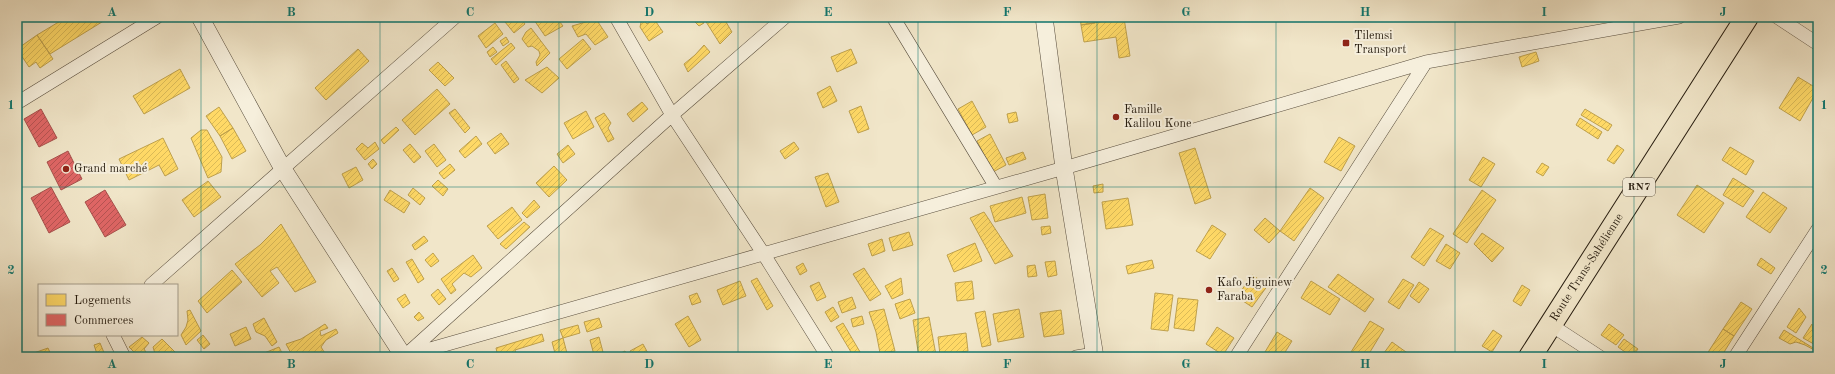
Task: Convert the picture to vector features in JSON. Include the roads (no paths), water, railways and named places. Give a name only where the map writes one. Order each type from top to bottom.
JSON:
[{"type":"highway","name":"Route Trans-Sahélienne","points":[[1530,357],[1747,17]]},
{"type":"street","points":[[17,103],[157,17]]},
{"type":"street","points":[[200,17],[283,169],[403,357]]},
{"type":"street","points":[[152,284],[455,17]]},
{"type":"street","points":[[616,17],[672,115],[763,253],[828,357]]},
{"type":"street","points":[[403,357],[672,115],[785,17]]},
{"type":"street","points":[[893,17],[996,187]]},
{"type":"street","points":[[1044,17],[1064,168],[1094,355],[1076,357]]},
{"type":"street","points":[[403,357],[1064,168],[1426,62],[1680,17]]},
{"type":"street","points":[[1777,17],[1818,44]]},
{"type":"street","points":[[1236,357],[1426,62]]},
{"type":"street","points":[[1735,357],[1818,229]]},
{"type":"street","points":[[1551,324],[1600,357]]},
{"type":"street","points":[[113,336],[124,357]]},
{"type":"place","name":"Tilemsi Transport","points":[[1346,43]]},
{"type":"place","name":"Famille Kalilou Kone","points":[[1116,117]]},
{"type":"place","name":"Grand marché","points":[[66,169]]},
{"type":"place","name":"Kafo Jiguinew Faraba","points":[[1209,290]]}]
